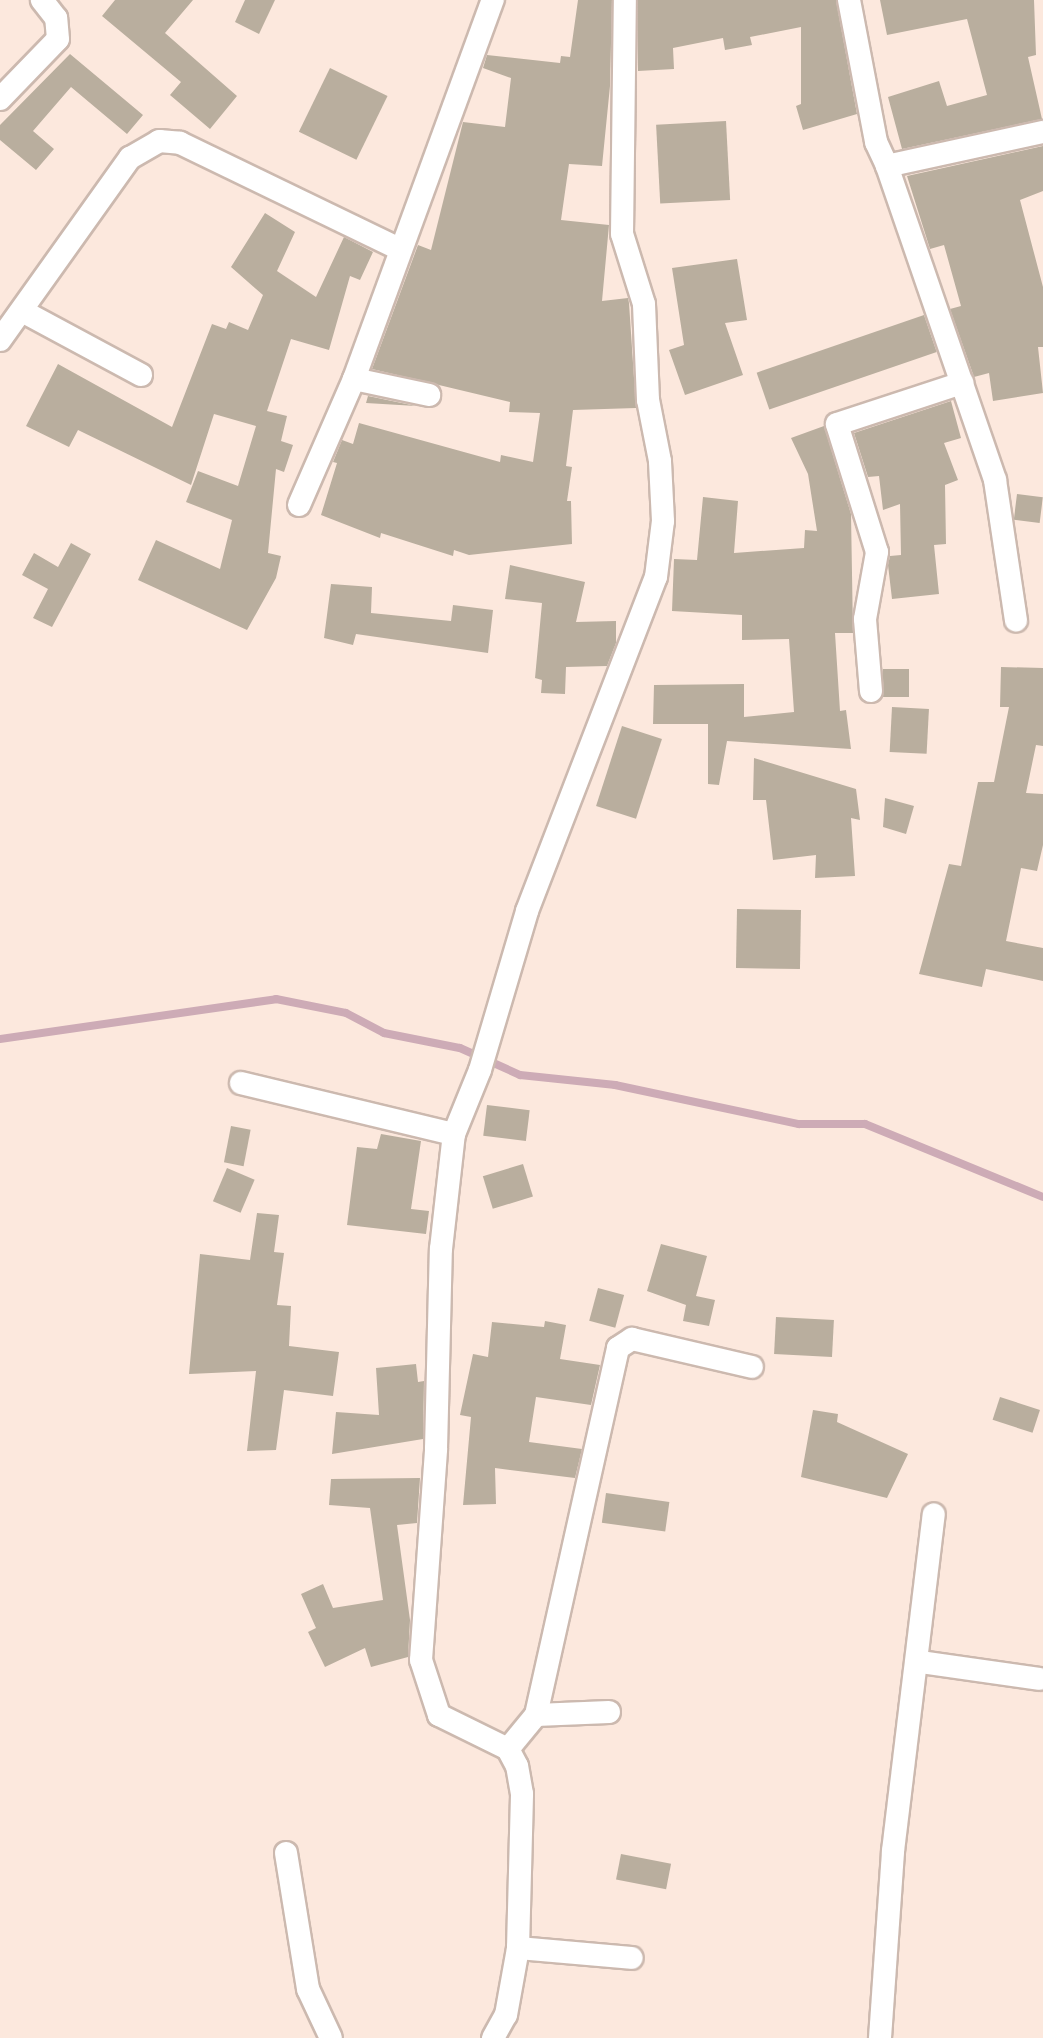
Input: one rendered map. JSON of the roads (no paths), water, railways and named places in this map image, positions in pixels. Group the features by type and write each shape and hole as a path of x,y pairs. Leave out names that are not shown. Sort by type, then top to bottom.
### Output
{"street":[{"path":"0,99 58,39 56,18 42,0"},
{"path":"299,505 354,379 398,248 493,0"},
{"path":"492,2038 506,2015 518,1948 522,1794 508,1749 439,1715 421,1660 436,1449 441,1249 454,1134 482,1062 527,911 656,577 663,521 660,461 648,400 644,303 622,234 625,0"},
{"path":"849,0 876,142 887,166 995,480 1016,620"},
{"path":"887,166 1043,132"},
{"path":"0,340 24,312 130,158 159,141 180,143 398,248"},
{"path":"24,312 141,375"},
{"path":"354,379 429,395"},
{"path":"870,691 865,619 877,552 837,424 962,383"},
{"path":"241,1083 454,1134"},
{"path":"508,1749 536,1715 618,1348 632,1339 752,1367"},
{"path":"880,2038 893,1851 920,1662 934,1514"},
{"path":"920,1662 1039,1679"},
{"path":"536,1715 609,1712"},
{"path":"286,1854 308,1989 331,2038"},
{"path":"518,1948 632,1958"}],"waterway":[{"path":"0,1039 276,999 346,1013 384,1033 460,1048 520,1075 615,1085 799,1124 865,1124 1043,1197"}]}
